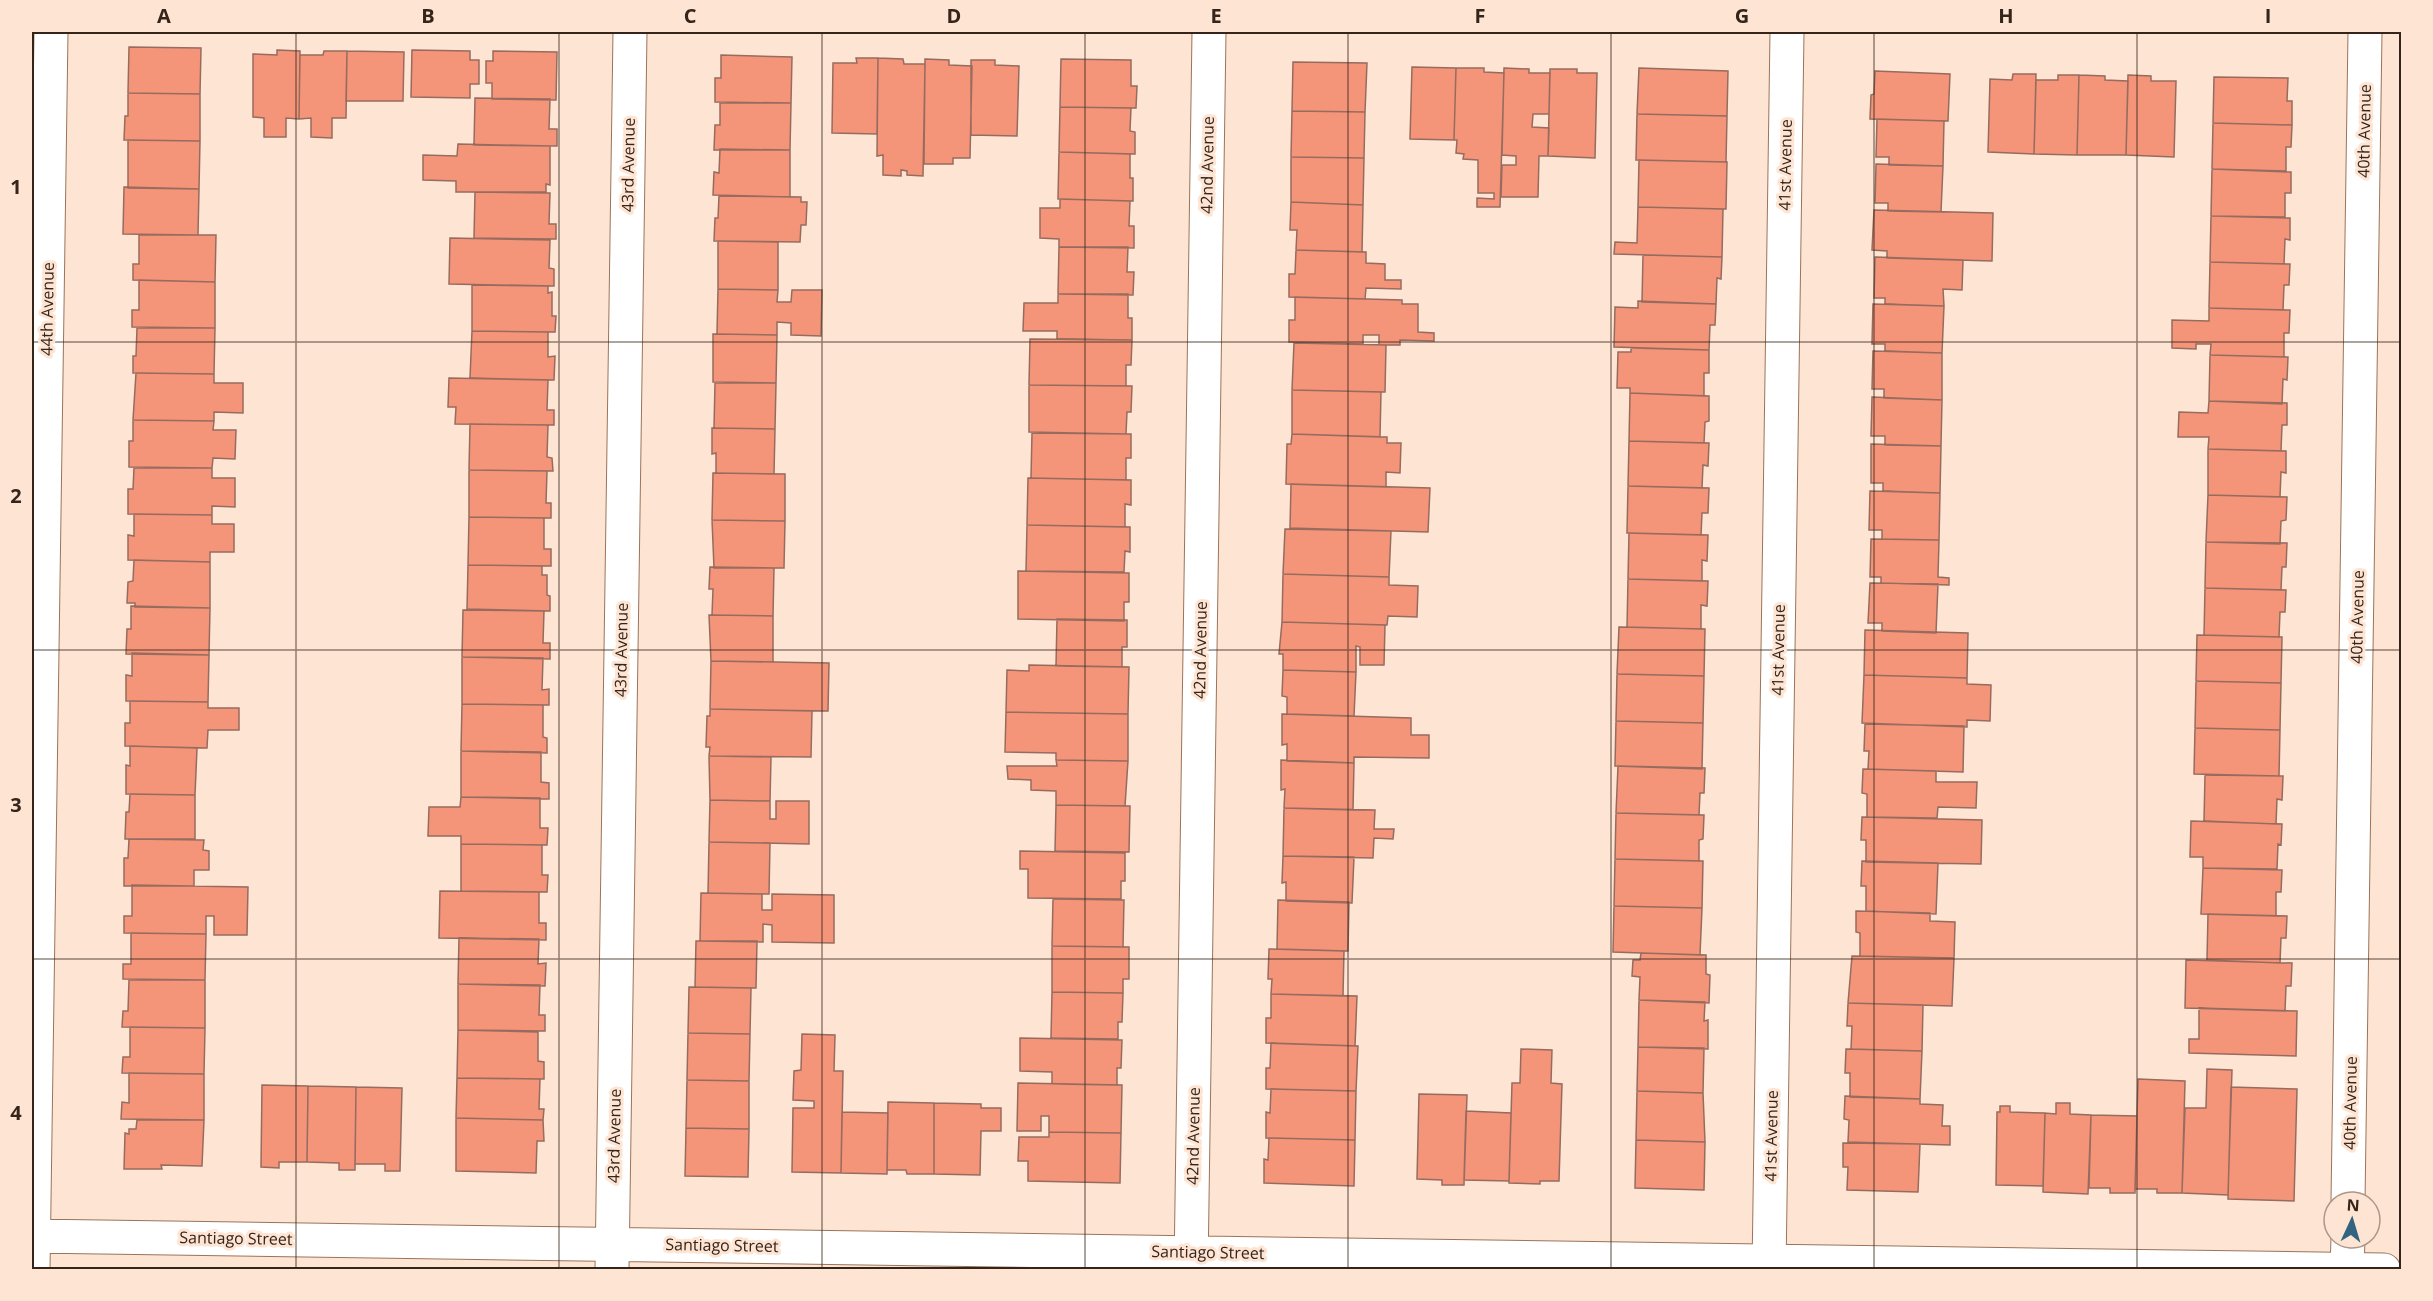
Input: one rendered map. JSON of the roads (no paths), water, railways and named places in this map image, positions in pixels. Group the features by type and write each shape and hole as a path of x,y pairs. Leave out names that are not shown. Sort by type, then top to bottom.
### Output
{"street":[{"name":"44th Avenue","path":"33,1269 51,32"},
{"name":"43rd Avenue","path":"612,1256 630,32"},
{"name":"42nd Avenue","path":"1191,1261 1209,32"},
{"name":"41st Avenue","path":"1769,1265 1787,32"},
{"name":"40th Avenue","path":"2348,1190 2365,32"},
{"name":"Santiago Street","path":"32,1236 612,1256 2384,1269"},
{"path":"2347,1269 2348,1250"}]}
